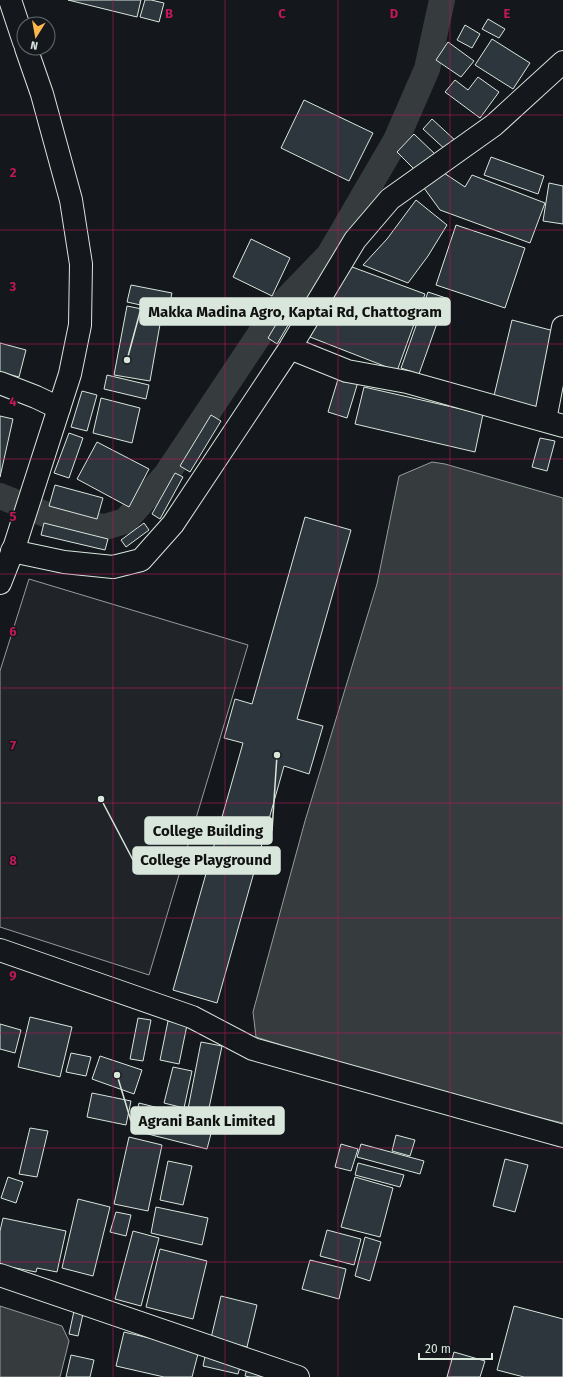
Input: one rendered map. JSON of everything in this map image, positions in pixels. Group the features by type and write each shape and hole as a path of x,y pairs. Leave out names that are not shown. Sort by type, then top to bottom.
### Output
{"street":[{"path":"10,0 16,18"},
{"path":"0,583 14,548 70,374 80,325 81,264 71,200 42,94 29,56"},
{"path":"14,548 64,562 114,567 141,560 173,524 290,348 355,240 390,199 494,126 563,62"},
{"path":"290,348 347,371 407,382 554,423 563,327"},
{"path":"0,383 36,396 59,408"},
{"path":"0,950 192,1017 253,1049 563,1136"},
{"path":"0,1275 298,1377"}],"shaded area":[{"path":"432,462 445,464 563,498 563,1123 436,1094 256,1037 253,1012 305,821 377,584 399,476"},
{"path":"29,579 248,645 149,975 0,927 0,671"},
{"path":"0,1306 62,1326 69,1341 60,1377 0,1377"}],"building":[{"path":"68,0 141,0 137,17"},
{"path":"145,0 164,3 159,22 140,17"},
{"path":"488,19 505,29 499,38 482,29"},
{"path":"465,25 480,34 472,48 457,40"},
{"path":"492,39 530,63 513,89 475,65"},
{"path":"448,42 474,61 461,77 436,60"},
{"path":"478,77 499,92 480,118 445,92 455,80 468,90"},
{"path":"304,100 373,133 349,181 281,148"},
{"path":"432,119 457,142 448,152 423,129"},
{"path":"414,134 436,155 418,173 397,152"},
{"path":"491,157 544,176 538,194 484,175"},
{"path":"444,173 465,187 472,175 545,203 530,243 440,210 424,188"},
{"path":"549,183 563,186 563,224 543,221"},
{"path":"416,200 447,225 428,256 408,283 363,265 387,239"},
{"path":"456,225 525,248 505,308 436,285"},
{"path":"251,239 290,258 272,296 233,277"},
{"path":"344,264 425,294 397,371 310,337"},
{"path":"131,285 172,293 168,311 127,302"},
{"path":"428,292 446,298 419,374 401,368"},
{"path":"291,299 300,305 277,344 268,338"},
{"path":"127,306 162,313 150,381 114,375"},
{"path":"512,320 558,332 538,412 493,400"},
{"path":"0,343 26,350 19,377 0,372"},
{"path":"107,375 149,385 146,399 104,389"},
{"path":"339,376 358,382 347,418 328,412"},
{"path":"364,387 483,414 475,452 355,424"},
{"path":"82,391 97,395 87,431 71,427"},
{"path":"101,398 140,408 132,443 93,433"},
{"path":"211,415 221,421 190,472 180,466"},
{"path":"0,416 13,419 0,477"},
{"path":"69,433 83,438 69,478 54,473"},
{"path":"540,438 555,441 547,471 532,467"},
{"path":"97,442 149,469 129,507 77,479"},
{"path":"175,473 183,477 160,519 152,514"},
{"path":"55,485 103,498 97,519 49,506"},
{"path":"305,517 351,530 297,719 323,726 309,774 284,766 217,1003 173,990 243,743 224,738 235,699 252,704"},
{"path":"44,523 108,539 105,550 41,535"},
{"path":"144,523 149,530 126,547 121,540"},
{"path":"30,1017 72,1027 60,1077 18,1067"},
{"path":"138,1018 151,1020 143,1061 130,1059"},
{"path":"168,1021 187,1025 179,1064 160,1060"},
{"path":"0,1024 21,1030 15,1053 0,1049"},
{"path":"201,1042 222,1046 208,1113 188,1109"},
{"path":"71,1053 91,1057 86,1076 66,1072"},
{"path":"100,1056 142,1070 134,1094 92,1079"},
{"path":"173,1067 192,1071 184,1108 164,1103"},
{"path":"92,1093 131,1101 126,1125 87,1117"},
{"path":"139,1103 214,1122 207,1149 132,1130"},
{"path":"30,1128 48,1131 37,1177 19,1174"},
{"path":"396,1135 415,1140 410,1156 392,1151"},
{"path":"129,1137 162,1145 148,1211 114,1204"},
{"path":"341,1144 358,1149 351,1171 335,1167"},
{"path":"361,1144 424,1161 420,1174 357,1157"},
{"path":"505,1159 528,1165 515,1212 493,1206"},
{"path":"168,1161 192,1166 183,1205 160,1200"},
{"path":"358,1163 404,1175 400,1187 355,1175"},
{"path":"8,1177 23,1182 16,1203 1,1198"},
{"path":"355,1177 393,1188 380,1237 341,1227"},
{"path":"78,1199 110,1207 93,1276 62,1268"},
{"path":"156,1207 208,1218 202,1245 151,1233"},
{"path":"116,1212 131,1215 126,1236 110,1232"},
{"path":"3,1218 66,1231 57,1272 37,1268 36,1272 0,1265 0,1231"},
{"path":"327,1230 361,1239 354,1265 320,1256"},
{"path":"133,1231 159,1238 141,1306 115,1299"},
{"path":"365,1237 381,1242 370,1281 355,1276"},
{"path":"160,1249 207,1261 193,1319 146,1307"},
{"path":"310,1260 346,1269 339,1299 302,1289"},
{"path":"221,1296 257,1305 247,1347 211,1338"},
{"path":"514,1306 563,1319 563,1377 524,1377 497,1370"},
{"path":"74,1311 83,1314 78,1336 69,1334"},
{"path":"124,1332 199,1350 192,1377 164,1377 116,1366"},
{"path":"206,1352 242,1360 238,1374 203,1366"},
{"path":"454,1352 485,1361 480,1377 447,1377"},
{"path":"71,1355 94,1360 90,1377 66,1377"},
{"path":"248,1365 272,1377 245,1376"}],"waterway":[{"path":"0,496 55,518 105,527 125,521 166,475 276,310 329,255 396,140 427,69 442,0"}],"place":[{"name":"Makka Madina Agro, Kaptai Rd, Chattogram","path":"127,360"},
{"name":"College Building","path":"277,755"},
{"name":"College Playground","path":"101,799"},
{"name":"Agrani Bank Limited","path":"117,1075"}]}
